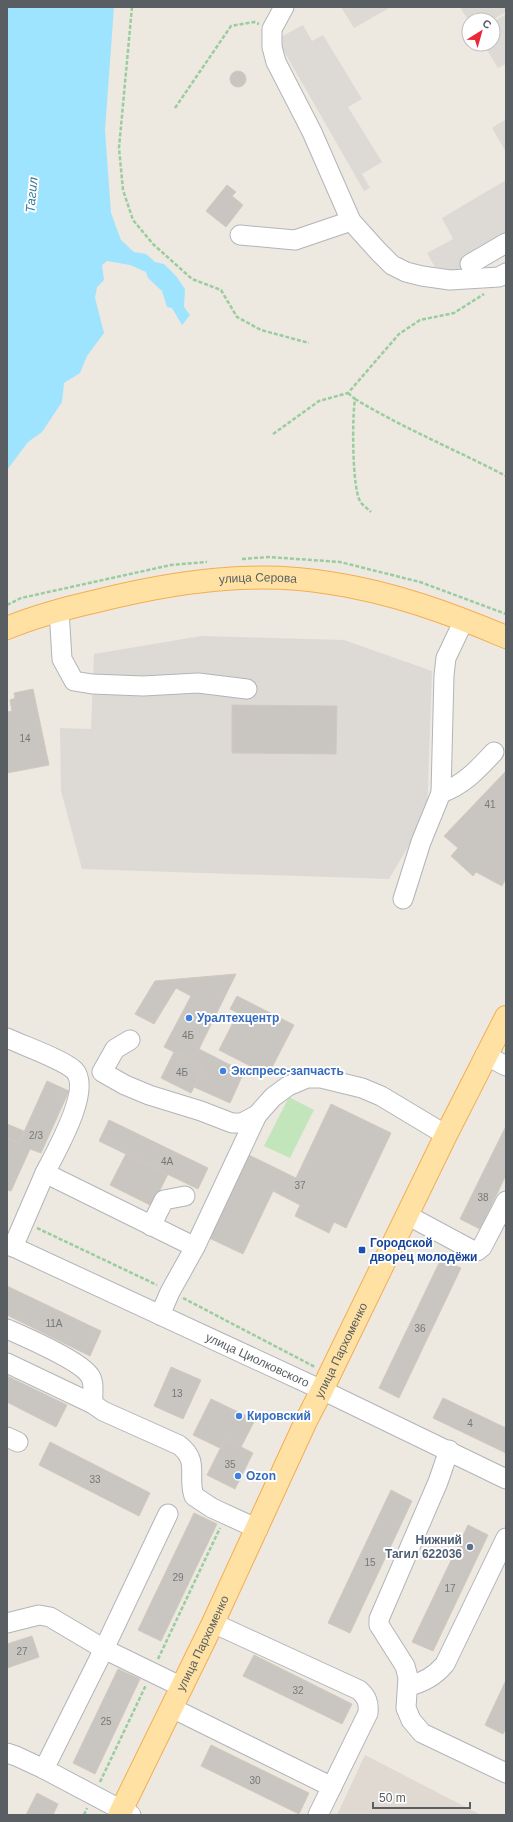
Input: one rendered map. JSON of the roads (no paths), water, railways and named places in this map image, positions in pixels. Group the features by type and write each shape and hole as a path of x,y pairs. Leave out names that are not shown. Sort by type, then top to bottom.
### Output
{"main road":[{"name":"улица Серова","path":"7,628 59,610 166,585 262,577 336,584 405,599 506,637"},
{"name":"улица Пархоменко","path":"124,1813 172,1708 258,1529 306,1421 485,1055 506,1017"}],"street":[{"path":"284,7 272,29 272,48 276,62 312,132 351,220 392,265 406,272 450,280 503,275"},
{"path":"240,235 295,240 351,220"},
{"path":"470,264 506,243"},
{"path":"59,610 62,659 74,681 92,684 143,686 198,683 247,689"},
{"path":"403,899 421,842 441,793 444,675 446,658 464,620"},
{"path":"441,793 469,778 494,752"},
{"path":"7,1038 54,1059 74,1071 80,1082 73,1115 10,1245"},
{"path":"80,1082 102,1072 115,1049 130,1040"},
{"path":"485,1055 506,1066"},
{"path":"102,1072 125,1085 149,1095 201,1110 232,1123 242,1123 258,1115"},
{"path":"160,1315 170,1292 195,1247 258,1115 273,1097 288,1086 307,1078 321,1078 362,1088 381,1096 446,1135"},
{"path":"45,1173 195,1247"},
{"path":"150,1226 164,1200 185,1196"},
{"path":"408,1215 472,1250 477,1250 482,1247 486,1241 506,1201"},
{"name":"улица Циолковского","path":"10,1245 322,1390 449,1450 506,1479"},
{"path":"7,1329 43,1345 74,1363 90,1376 93,1385 93,1404"},
{"path":"7,1363 93,1404 103,1411 182,1447 186,1450 192,1466 194,1496 212,1508 258,1529"},
{"path":"449,1450 438,1482 379,1619 379,1625 382,1632 405,1666 408,1677 406,1708 411,1720 422,1733 506,1773"},
{"path":"44,1769 104,1650 168,1514"},
{"path":"408,1686 428,1679 438,1672 445,1664 506,1538"},
{"path":"7,1623 39,1615 50,1618 104,1650 182,1687"},
{"path":"213,1623 360,1690 364,1694 369,1705 368,1713 318,1815"},
{"path":"172,1708 332,1787"},
{"path":"7,1753 44,1769 124,1813"}],"water":[{"name":"Тагил","path":"7,7 114,7 105,130 111,213 121,240 134,252 146,254 155,262 164,264 176,276 185,289 184,307 190,315 182,325 172,308 167,307 162,291 148,278 146,272 130,265 107,261 102,265 104,280 97,287 95,298 104,333 87,356 80,373 64,383 62,402 42,432 28,442 7,470"}],"place":[{"name":"Уралтехцентр","path":"189,1018"},
{"name":"Экспресс-запчасть","path":"223,1071"},
{"name":"Городской дворец молодёжи","path":"362,1250"},
{"name":"Кировский","path":"239,1416"},
{"name":"Ozon","path":"238,1476"},
{"name":"Нижний Тагил 622036","path":"470,1547"}]}
